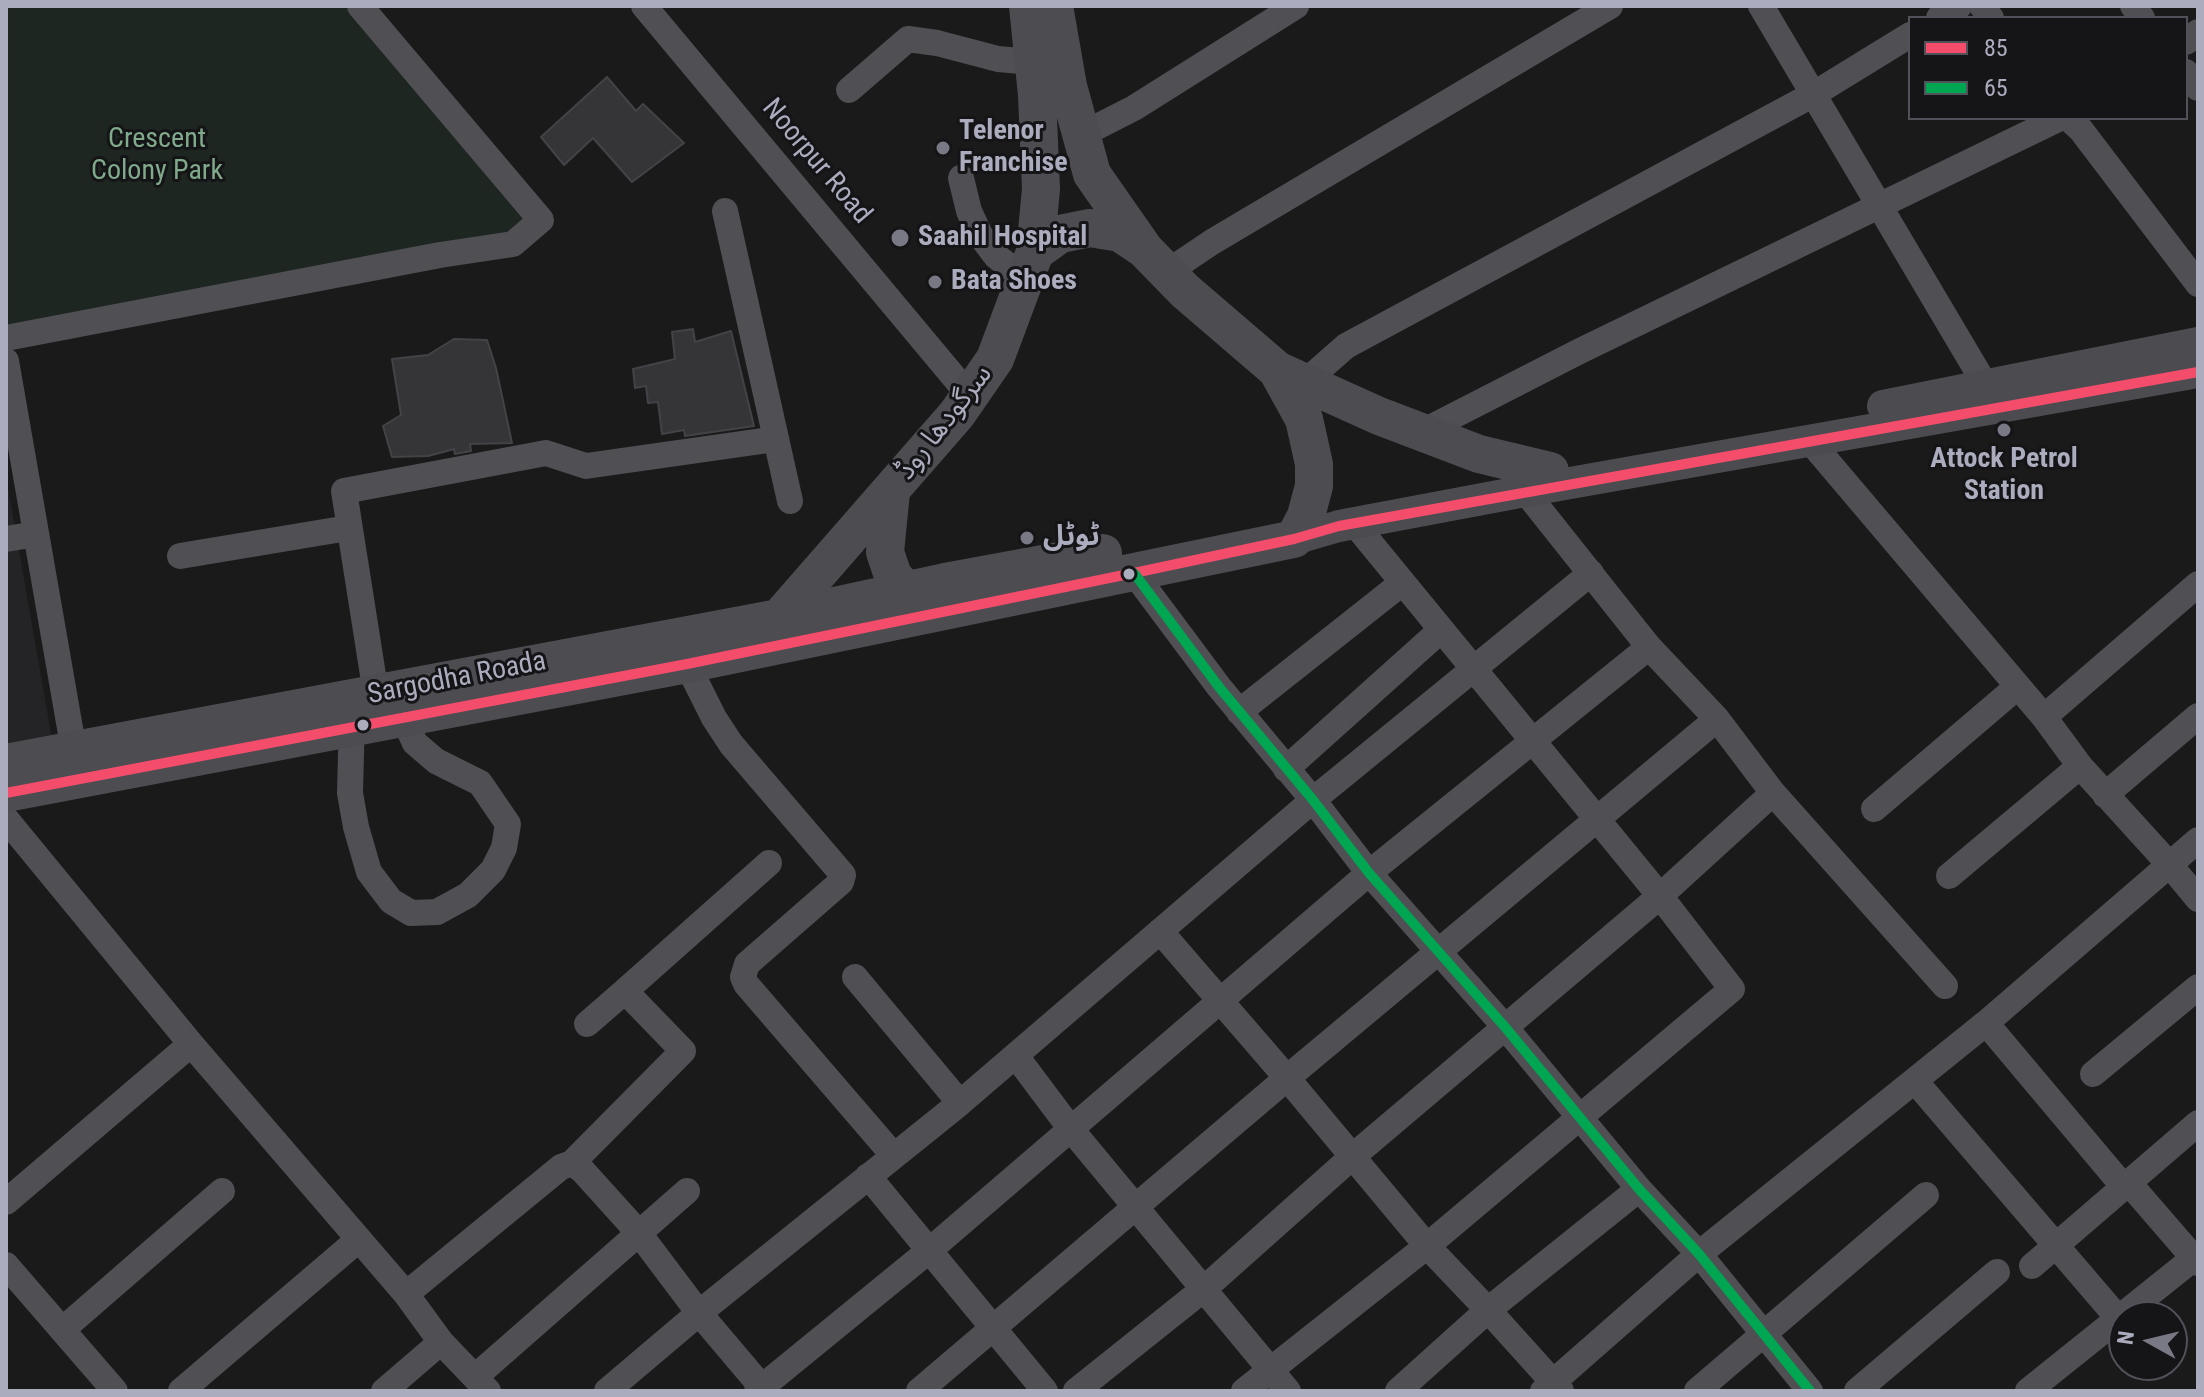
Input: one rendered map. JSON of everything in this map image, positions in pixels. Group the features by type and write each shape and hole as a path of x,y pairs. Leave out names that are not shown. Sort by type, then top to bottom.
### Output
{"highway":[{"path":"1028,6 1046,81 1081,135 1092,174 1156,262"},
{"path":"1046,81 1054,6"},
{"name":"سرگودھا روڈ","path":"779,618 957,414 995,359 1030,266 1041,189 1046,81"},
{"path":"1030,266 1060,234 1090,228 1120,233 1291,376 1538,481"},
{"path":"1291,376 1314,464 1314,486 1300,527"},
{"path":"891,492 885,552 893,576 906,590 940,612"},
{"name":"Sargodha Roada","path":"6,763 360,707 404,719 1134,573 1300,527"},
{"name":"Sargodha Roada","path":"6,793 360,707 906,590 1300,527"}],"main road":[{"path":"1300,527 1354,523 1538,481 2198,343"},
{"path":"1300,527 1538,481 1810,441 2198,372"}],"street":[{"path":"6,338 440,255 513,244 541,220 360,6"},
{"name":"Noorpur Road","path":"644,6 969,395"},
{"path":"1081,135 1134,108 1296,6"},
{"path":"1156,262 1226,234 1610,6"},
{"path":"1761,6 1986,386"},
{"path":"1291,376 1814,94 1908,36"},
{"path":"849,90 908,39 998,59 1046,81"},
{"path":"1422,432 1580,351 1881,207 2076,121 2198,284"},
{"path":"961,178 969,211 980,235 996,256 1030,266"},
{"path":"725,211 790,501"},
{"path":"6,361 74,751"},
{"path":"404,719 415,743 436,761 480,783 508,824 504,848 493,870 468,895 437,912 411,913 391,901 369,872 356,827 350,793 360,707 344,491 546,453 586,466 776,439"},
{"path":"1810,441 2044,717 2080,766 2198,899"},
{"path":"1538,481 1591,573 1649,647 1717,719 1773,793 1945,986"},
{"path":"1244,1391 1427,1246 1732,989 1660,896 1354,523"},
{"path":"180,556 348,528"},
{"path":"6,539 36,534"},
{"path":"1134,573 1239,712 1369,873 1505,1027 1639,1189 1699,1254 1810,1391"},
{"path":"607,1391 960,1103 1313,800 1591,573"},
{"path":"1239,712 1402,583"},
{"path":"2044,717 2198,584"},
{"path":"1286,769 1441,630"},
{"path":"572,1163 638,1232 761,1390 931,1249 1369,873 1649,647"},
{"path":"687,664 731,744 843,875 841,882 747,964 743,977 894,1156"},
{"path":"1874,809 2017,687"},
{"path":"2105,795 2198,716"},
{"path":"919,1391 1717,719"},
{"path":"1949,876 2080,766"},
{"path":"1076,1391 1205,1288 1352,1157 1660,896 1773,793"},
{"path":"6,819 191,1044 406,1294 441,1342 481,1384 638,1232 687,1191"},
{"path":"1160,931 1427,1246 1488,1310 1552,1388 1699,1254 1986,1023 2198,840"},
{"path":"587,1024 769,863"},
{"path":"855,977 960,1103"},
{"path":"2093,1074 2198,987"},
{"path":"406,1294 561,1167 572,1163 683,1051 625,991"},
{"path":"1986,1023 2196,1261 2141,1301"},
{"path":"6,1202 191,1044"},
{"path":"1016,1056 1070,1128 1288,1391"},
{"path":"1915,1081 2108,1306"},
{"path":"2032,1266 2198,1123"},
{"path":"868,1176 1045,1391"},
{"path":"1398,1391 1488,1310 1639,1189"},
{"path":"62,1330 222,1191"},
{"path":"1697,1391 1926,1195"},
{"path":"181,1391 358,1240"},
{"path":"6,1265 115,1391"},
{"path":"1857,1391 1997,1272"},
{"path":"2028,1391 2108,1326"},
{"path":"384,1391 441,1342"}],"shaded area":[{"path":"6,476 53,745 6,754"}],"green space":[{"name":"Crescent Colony Park","path":"6,6 360,6 541,220 527,231 6,338"}],"building":[{"path":"607,77 636,111 643,104 684,143 632,182 593,138 564,165 541,137"},
{"path":"693,329 695,342 731,331 754,426 685,436 684,430 662,434 658,402 648,403 646,386 635,388 633,369 675,359 672,332"},
{"path":"454,339 487,340 512,443 470,444 471,451 455,454 454,449 428,456 392,457 383,426 401,415 392,359 428,355"}],"transit line":[{"name":"85","path":"6,793 687,664 1134,573 1294,539 1339,526 2198,372"},
{"name":"65","path":"1134,573 1219,687 1369,873 1505,1027 1639,1189 1699,1254 1810,1391"}],"place":[{"name":"Telenor Franchise","path":"943,148"},
{"name":"Saahil Hospital","path":"900,238"},
{"name":"Bata Shoes","path":"935,282"},
{"name":"Attock Petrol Station","path":"2004,430"},
{"name":"ٹوٹل","path":"1027,538"}]}
